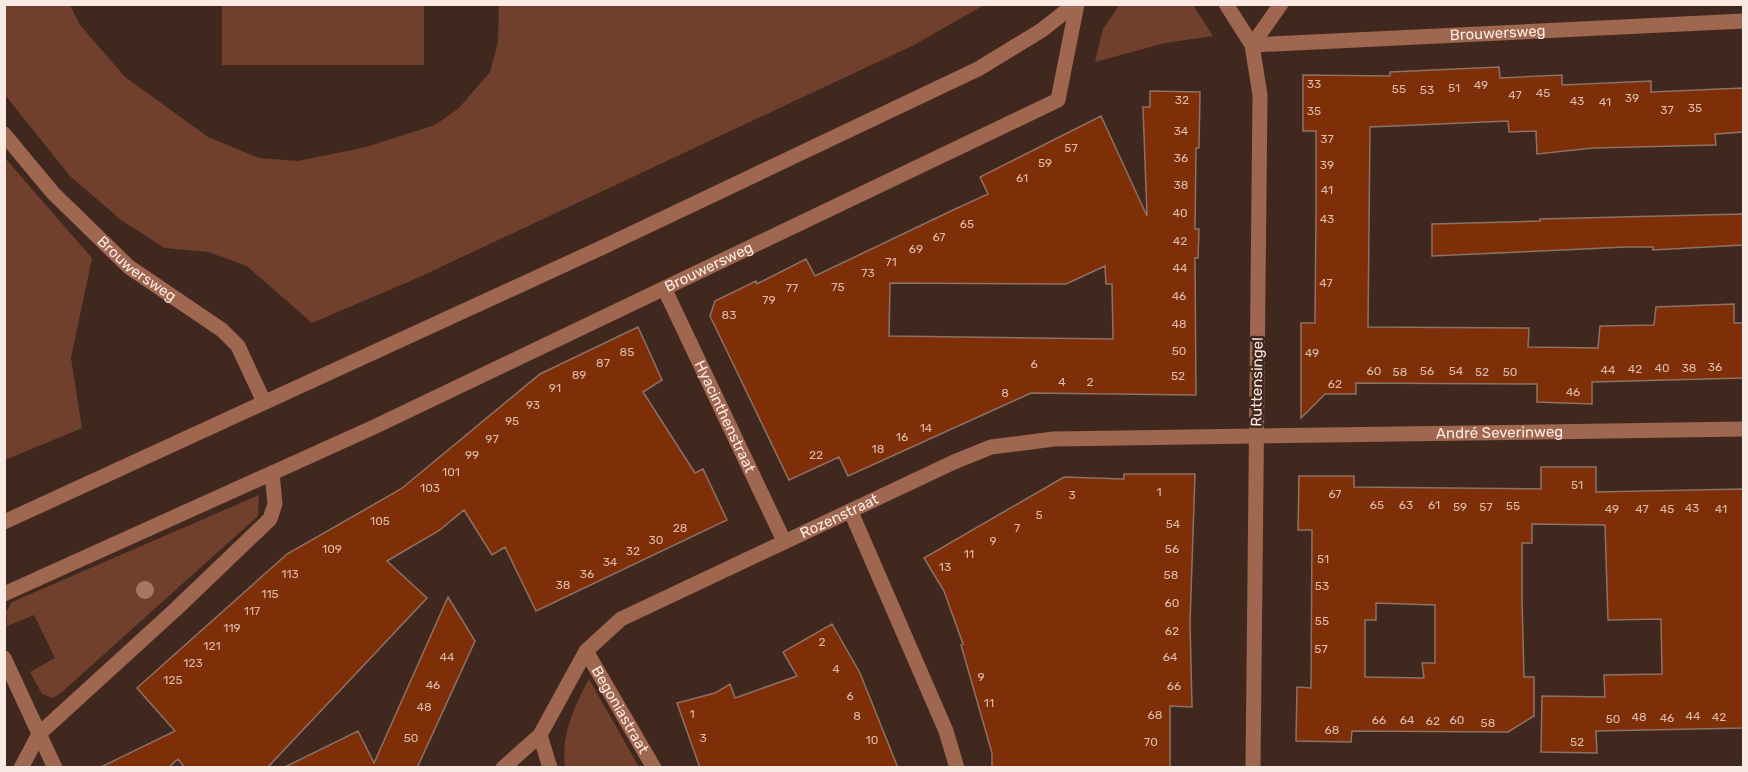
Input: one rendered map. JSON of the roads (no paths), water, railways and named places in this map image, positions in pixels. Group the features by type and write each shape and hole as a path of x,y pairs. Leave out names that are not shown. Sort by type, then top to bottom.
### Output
{"street":[{"name":"Brouwersweg","path":"4,594 272,473 665,290 1058,100 1076,4"},
{"name":"Brouwersweg","path":"4,522 601,248 978,69 1042,30 1076,4"},
{"name":"Ruttensingel","path":"1226,4 1243,27 1252,45 1260,95 1253,768"},
{"path":"1252,45 1281,4"},
{"name":"Brouwersweg","path":"1252,45 1743,21"},
{"name":"Brouwersweg","path":"4,134 53,193 129,267 230,338 237,346 264,402"},
{"name":"Hyacinthenstraat","path":"665,290 784,541"},
{"name":"André Severinweg","path":"1256,435 1743,429"},
{"name":"Rozenstraat","path":"503,768 540,735 586,651 606,631 635,611 954,462 1002,445 1054,439 1256,435"},
{"path":"21,768 39,734 176,609 270,519 275,504 272,473"},
{"path":"851,512 946,730 957,768"},
{"name":"Begoniastraat","path":"586,651 654,768"},
{"path":"4,658 55,768"},
{"path":"540,735 550,768"}]}
